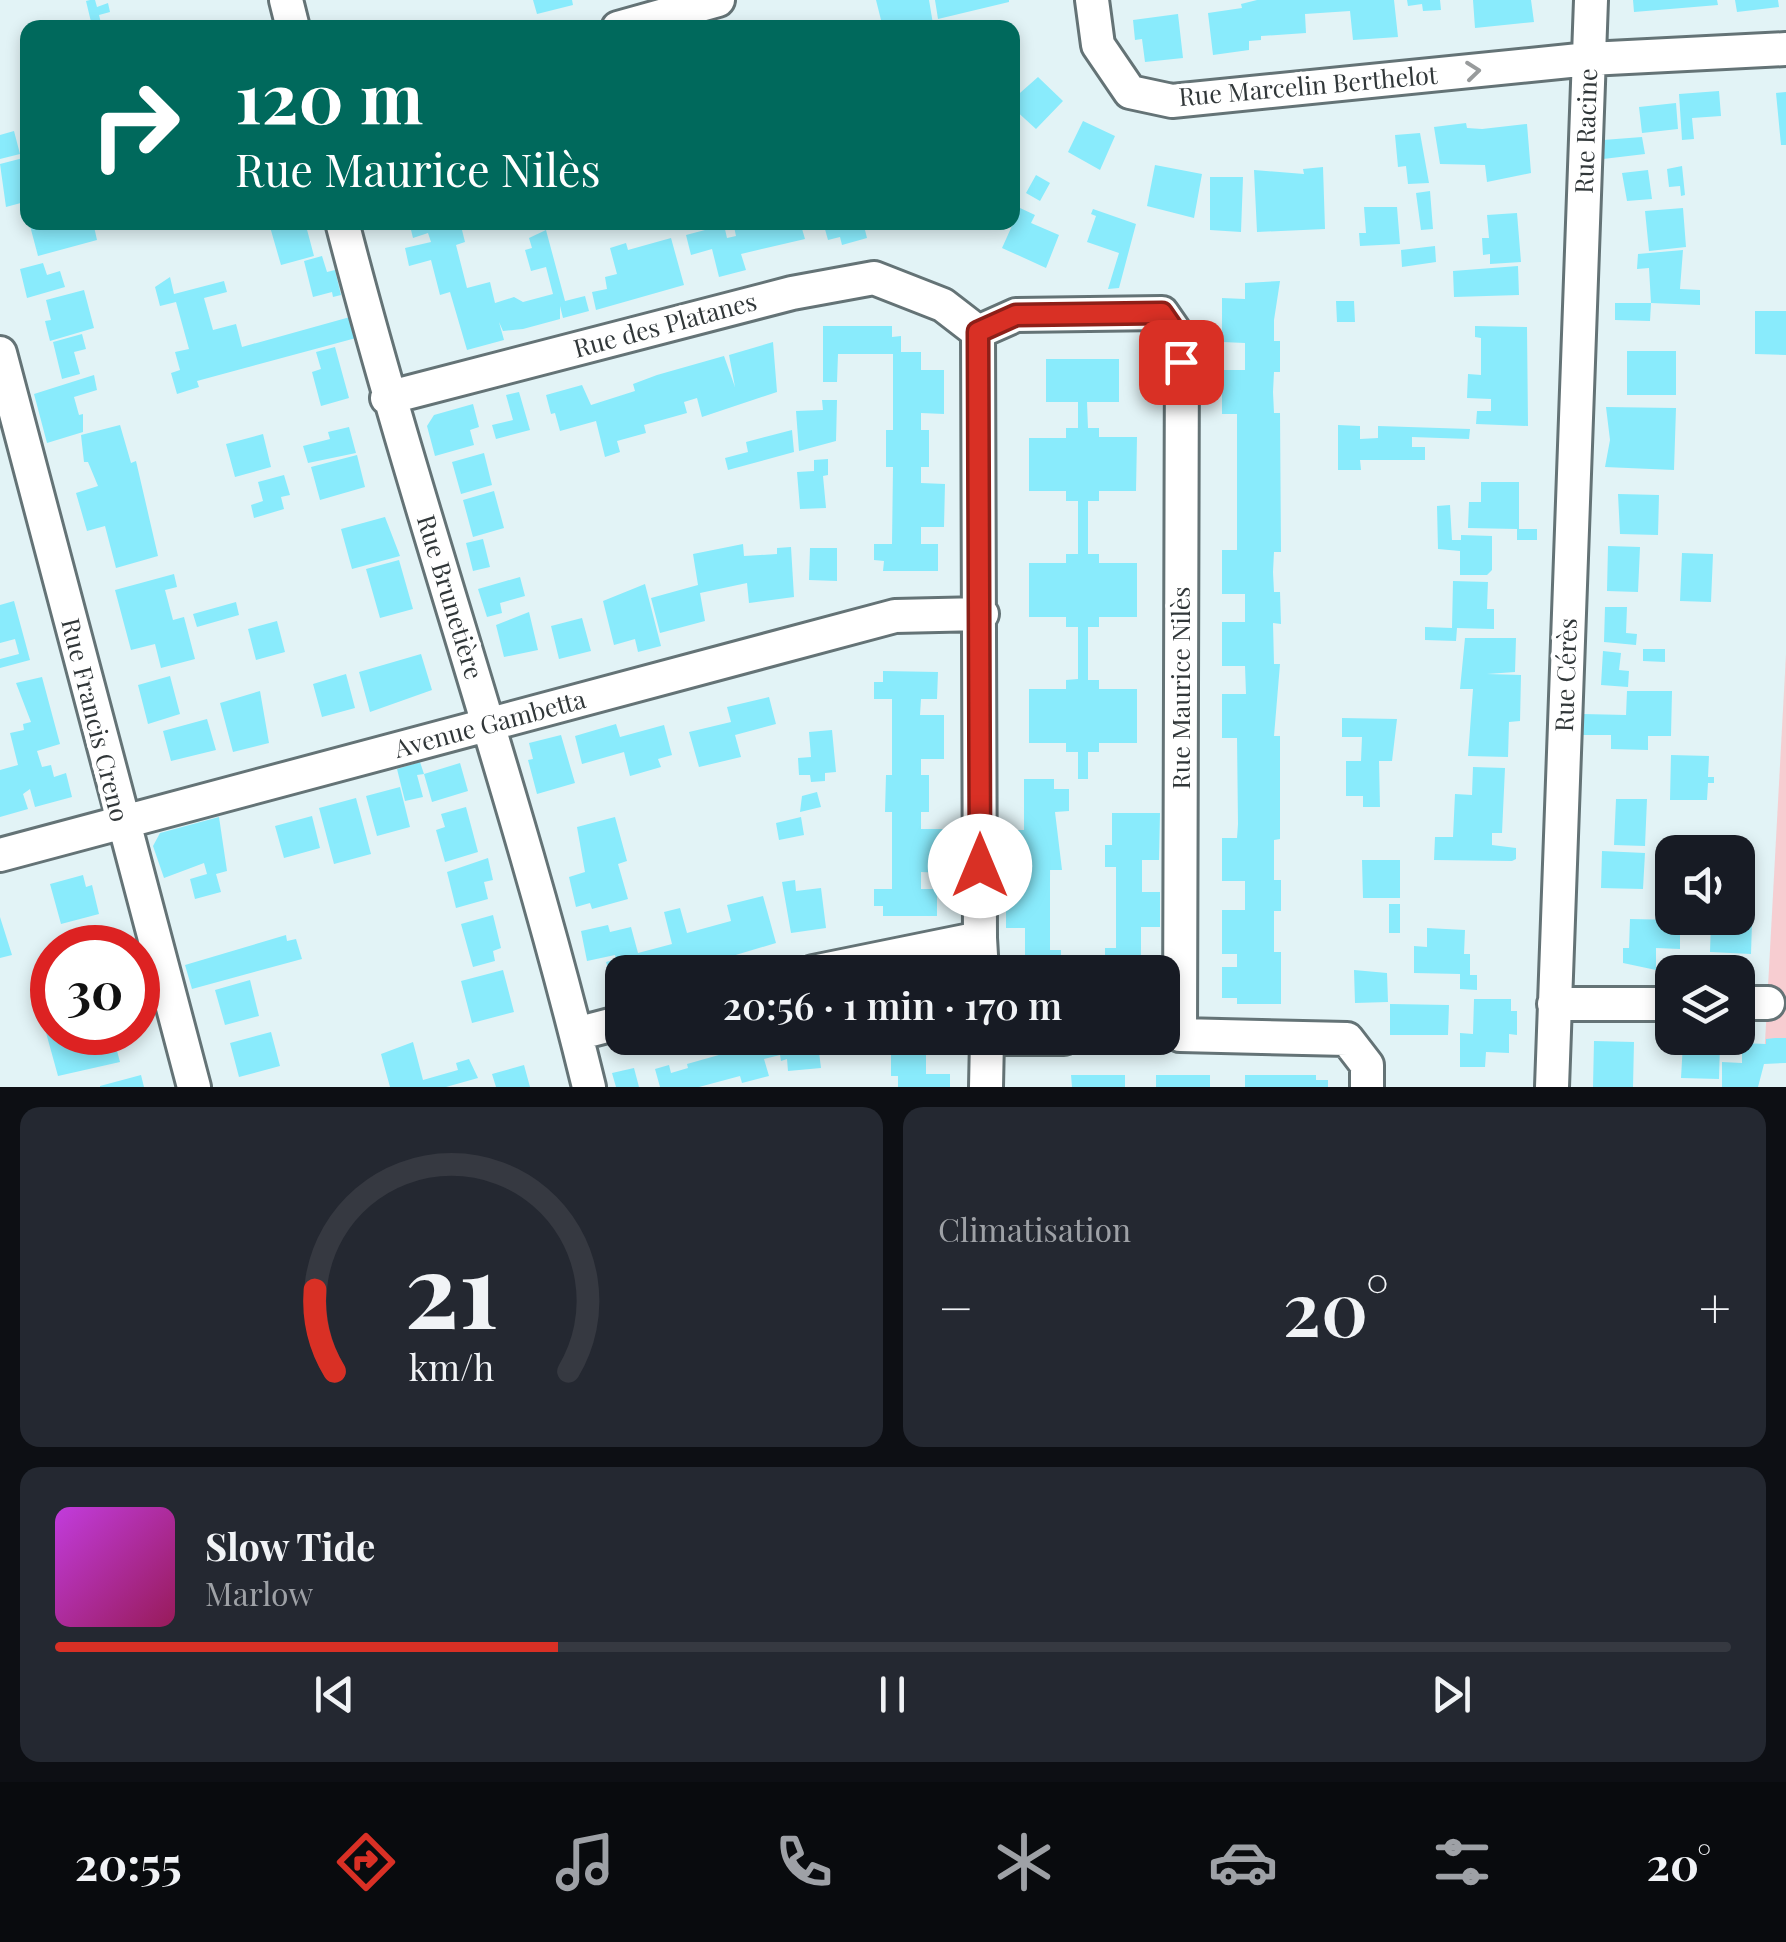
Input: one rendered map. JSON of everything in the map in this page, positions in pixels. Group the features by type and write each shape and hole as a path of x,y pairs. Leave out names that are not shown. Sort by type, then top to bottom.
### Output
{"street":[{"path":"647,20 718,0"},
{"name":"Rue Marcelin Berthelot","path":"1092,0 1098,45 1130,92 1172,101 1589,60 1786,49"},
{"name":"Rue Racine","path":"1581,262 1590,0"},
{"name":"Rue Brunetière","path":"344,230 387,398 490,724 589,1087"},
{"name":"Rue Cérès","path":"1552,1087 1581,262"},
{"name":"Rue des Platanes","path":"387,398 792,292 874,278 942,304 978,332"},
{"name":"Rue Maurice Nilès","path":"978,332 1016,315 1162,313 1182,342 1172,955"},
{"path":"978,332 981,955"},
{"name":"Rue Francis Creno","path":"0,352 194,1087"},
{"name":"Avenue Gambetta","path":"0,855 895,616 982,614"},
{"path":"896,955 980,938"},
{"path":"1554,1004 1655,1004"},
{"path":"576,1034 605,1026"},
{"name":"Rue Maurice Nilès","path":"1180,1036 1348,1039 1367,1065 1367,1087"},
{"path":"986,1087 987,1055"}],"shaded area":[{"path":"1786,654 1786,1060 1764,1061"}],"building":[{"path":"95,0 97,7 108,3 110,12 99,15 100,20 91,20 86,1"},
{"path":"533,0 572,0 573,5 537,14"},
{"path":"876,0 929,0 932,20 881,20"},
{"path":"935,0 1009,0 1009,2 938,19"},
{"path":"1257,0 1394,0 1398,37 1353,40 1350,11 1305,14 1306,33 1261,36 1261,40 1249,41 1249,50 1213,55 1208,13 1242,8 1241,4"},
{"path":"1407,0 1440,0 1441,10 1423,11 1422,4 1408,6"},
{"path":"1473,0 1531,0 1534,22 1475,28"},
{"path":"1633,0 1717,0 1718,5 1634,12"},
{"path":"1735,0 1778,0 1779,7 1737,12"},
{"path":"1178,14 1183,58 1145,62 1142,39 1135,40 1133,20"},
{"path":"1038,77 1063,101 1036,129 1020,114 1020,93"},
{"path":"1719,91 1721,116 1692,118 1694,139 1682,140 1679,94"},
{"path":"1786,92 1786,145 1781,145 1776,93"},
{"path":"1676,103 1678,129 1642,133 1639,107"},
{"path":"1083,121 1115,136 1100,170 1068,152"},
{"path":"1466,123 1467,128 1482,129 1527,124 1531,173 1487,182 1485,165 1440,164 1434,127"},
{"path":"14,131 20,154 0,159 0,135"},
{"path":"1420,133 1429,183 1408,184 1406,166 1398,167 1395,135"},
{"path":"1642,137 1645,154 1603,159 1603,140"},
{"path":"20,159 20,203 6,207 0,164"},
{"path":"1155,165 1202,174 1194,218 1147,206"},
{"path":"1682,166 1685,195 1681,196 1680,186 1669,187 1667,169"},
{"path":"1323,167 1325,229 1257,232 1254,170 1304,174 1303,169"},
{"path":"1648,170 1652,199 1627,201 1622,173"},
{"path":"1036,175 1050,183 1040,201 1026,193"},
{"path":"1210,177 1243,177 1241,232 1210,230"},
{"path":"1430,191 1433,229 1421,230 1416,193"},
{"path":"1364,207 1397,207 1400,244 1360,246 1359,233 1366,233"},
{"path":"1020,208 1035,215 1031,223 1059,235 1046,268 1002,248 1010,230 1020,230"},
{"path":"1683,208 1686,247 1649,251 1645,211"},
{"path":"1093,209 1136,224 1119,288 1108,289 1119,253 1087,242 1096,216 1091,214"},
{"path":"1517,213 1521,262 1490,264 1490,254 1483,255 1482,238 1489,238 1487,215"},
{"path":"31,230 95,230 97,240 38,256"},
{"path":"271,230 307,230 314,256 281,265"},
{"path":"411,230 462,230 465,242 456,245 467,288 490,282 495,303 514,297 523,302 553,294 546,267 531,271 525,250 532,248 529,238 546,230 565,301 585,296 589,311 563,318 560,306 560,319 523,329 503,331 499,322 504,340 467,350 450,292 440,295 431,260 409,266 405,248 431,242 428,233 413,238"},
{"path":"725,230 727,238 736,236 735,230 802,230 805,239 741,254 746,270 719,277 712,249 691,255 686,235"},
{"path":"825,230 865,230 867,238 842,245 840,237 828,240"},
{"path":"671,238 684,285 596,310 592,292 607,289 605,277 617,274 610,248 626,243 628,250"},
{"path":"1435,246 1436,262 1402,267 1401,250"},
{"path":"1683,250 1680,289 1700,290 1700,305 1651,303 1649,268 1637,269 1638,254"},
{"path":"322,256 327,272 335,270 341,295 333,297 332,292 313,297 304,261"},
{"path":"43,263 47,275 60,271 65,287 27,298 20,269"},
{"path":"1518,266 1519,295 1454,297 1453,271"},
{"path":"170,277 174,294 224,281 227,292 204,298 213,330 236,324 242,347 350,317 356,338 197,381 199,387 177,394 171,373 180,370 175,352 189,349 176,302 160,306 155,287"},
{"path":"1280,281 1274,341 1280,341 1280,372 1274,372 1273,392 1274,413 1280,413 1281,552 1274,552 1273,572 1274,592 1280,592 1281,624 1273,623 1274,664 1280,664 1274,736 1280,736 1280,839 1274,840 1274,880 1281,880 1281,911 1274,911 1274,952 1281,952 1281,1004 1237,1004 1237,998 1222,998 1222,967 1237,967 1237,954 1222,954 1222,910 1245,910 1245,881 1222,881 1222,838 1237,838 1238,824 1237,738 1222,738 1222,694 1246,694 1245,666 1222,666 1222,622 1245,622 1245,594 1222,594 1222,550 1237,550 1237,414 1222,414 1222,370 1245,370 1245,343 1222,342 1222,298 1245,299 1245,283"},
{"path":"84,290 94,328 50,341 45,321 51,320 46,300"},
{"path":"1336,301 1354,301 1355,322 1337,322"},
{"path":"1615,303 1651,303 1650,321 1615,320"},
{"path":"1755,311 1786,311 1786,355 1755,354"},
{"path":"823,326 892,326 892,337 901,336 901,352 921,352 921,370 944,370 944,414 921,413 921,430 929,430 929,467 921,467 921,483 945,484 944,527 921,527 921,544 938,544 938,571 883,571 884,561 874,560 874,544 892,544 893,467 886,467 886,430 893,430 893,354 838,354 837,382 823,382"},
{"path":"1475,326 1527,327 1528,426 1476,424 1477,411 1491,411 1491,399 1467,398 1468,374 1481,375 1481,338 1475,337"},
{"path":"82,334 86,349 74,352 80,374 62,379 53,342"},
{"path":"773,342 777,392 702,417 697,398 684,402 687,413 644,425 646,433 617,441 620,452 605,457 596,421 560,431 555,413 551,414 546,395 582,385 591,405 635,391 633,384 657,375 724,356 735,387 729,355"},
{"path":"335,347 349,398 321,406 312,372 321,369 316,352"},
{"path":"1627,351 1676,351 1676,395 1627,395"},
{"path":"1046,359 1119,359 1119,402 1087,402 1088,428 1099,428 1099,437 1137,437 1136,491 1099,491 1099,501 1088,501 1088,554 1099,554 1099,563 1137,563 1137,617 1099,617 1099,627 1088,627 1088,680 1099,680 1099,689 1137,689 1137,743 1099,743 1099,752 1088,752 1088,779 1078,779 1078,752 1066,752 1066,743 1029,743 1029,689 1066,689 1066,680 1078,679 1078,627 1066,627 1066,617 1029,617 1029,563 1066,563 1066,554 1078,554 1078,501 1066,501 1066,491 1029,491 1029,438 1066,438 1066,428 1078,428 1078,402 1046,402"},
{"path":"94,375 97,390 74,397 79,415 83,414 83,432 47,443 34,394"},
{"path":"519,392 530,430 496,439 492,425 513,420 506,395"},
{"path":"822,400 837,400 836,441 799,451 796,411 823,410"},
{"path":"473,404 479,427 470,430 474,445 435,456 427,426 434,415"},
{"path":"1606,407 1676,408 1674,470 1605,467 1610,440"},
{"path":"120,425 131,463 136,461 158,556 116,568 105,526 87,531 76,493 98,486 88,462 84,462 81,435"},
{"path":"1338,425 1360,426 1360,439 1378,438 1378,426 1470,429 1469,439 1412,437 1412,447 1425,447 1425,460 1360,460 1361,470 1338,470"},
{"path":"349,427 356,453 308,463 303,446 330,439 328,432"},
{"path":"792,430 794,452 728,470 725,458 748,452 746,442"},
{"path":"263,434 271,467 235,477 226,444"},
{"path":"484,453 492,485 461,494 452,462"},
{"path":"357,455 365,487 320,500 311,467"},
{"path":"828,459 828,475 823,476 826,508 800,509 797,472 814,471 814,460"},
{"path":"284,475 290,495 281,497 284,509 254,518 251,505 263,501 258,482"},
{"path":"1481,482 1519,482 1519,529 1537,529 1537,540 1517,540 1517,529 1468,528 1469,502 1481,502"},
{"path":"494,491 504,528 473,537 463,500"},
{"path":"1618,494 1659,495 1658,535 1620,534"},
{"path":"1450,505 1452,540 1461,540 1461,535 1492,536 1492,570 1487,575 1460,575 1460,551 1438,549 1437,506"},
{"path":"385,517 400,556 352,569 341,529"},
{"path":"483,539 490,567 473,571 466,543"},
{"path":"743,544 744,556 777,554 777,548 791,547 794,597 749,603 747,583 700,593 705,621 660,633 651,598 698,585 693,554"},
{"path":"1608,546 1640,547 1638,592 1607,591"},
{"path":"810,548 837,548 837,581 809,580"},
{"path":"1682,553 1713,554 1711,602 1680,601"},
{"path":"399,560 413,609 380,618 366,569"},
{"path":"174,574 177,587 165,590 173,620 184,617 195,659 161,668 155,644 131,650 115,590"},
{"path":"520,577 525,596 500,603 502,613 487,617 478,589"},
{"path":"1453,581 1488,582 1487,609 1494,609 1494,629 1457,628 1456,641 1425,640 1425,627 1452,628"},
{"path":"645,584 661,646 638,652 635,639 614,645 603,601"},
{"path":"14,601 30,660 0,668 0,659 19,654 15,639 0,643 0,605"},
{"path":"236,602 239,615 197,627 193,614"},
{"path":"1605,607 1627,607 1626,633 1637,634 1636,645 1604,642"},
{"path":"529,612 538,650 504,657 496,625"},
{"path":"582,618 591,651 559,659 551,626"},
{"path":"277,621 285,652 256,660 248,629"},
{"path":"1465,638 1516,638 1515,672 1487,674 1521,675 1520,721 1509,722 1508,757 1468,756 1473,689 1460,689"},
{"path":"1643,649 1665,649 1665,662 1643,661"},
{"path":"1603,651 1621,653 1619,670 1629,671 1628,687 1601,685"},
{"path":"421,654 432,690 370,712 359,672"},
{"path":"883,671 938,672 937,699 921,699 920,715 944,715 944,759 921,759 921,775 929,775 929,812 921,812 921,829 944,829 944,873 921,872 921,889 937,889 937,916 883,916 883,906 874,906 874,889 892,889 892,812 885,812 886,775 892,775 892,699 874,699 874,682 883,682"},
{"path":"346,674 355,708 322,717 313,684"},
{"path":"170,676 180,714 148,724 138,685"},
{"path":"42,677 60,744 37,751 42,767 51,765 54,777 66,773 72,797 35,807 30,789 23,794 28,809 0,817 0,770 18,765 10,733 24,730 23,724 31,722 16,683"},
{"path":"260,691 269,743 233,752 220,703"},
{"path":"1627,691 1672,691 1671,736 1648,736 1648,750 1611,749 1611,735 1583,735 1583,714 1626,715"},
{"path":"769,697 776,724 735,735 741,757 699,767 689,732 731,722 727,707"},
{"path":"1342,718 1397,719 1392,761 1379,761 1380,807 1363,807 1363,796 1346,796 1346,761 1361,761 1362,737 1342,737"},
{"path":"207,719 216,750 171,761 163,731"},
{"path":"616,724 620,737 664,725 672,755 658,759 661,767 630,776 624,752 582,764 575,736"},
{"path":"832,730 836,772 825,773 825,781 811,782 810,775 799,775 798,758 811,757 809,732"},
{"path":"561,735 575,783 537,794 528,760 533,759 529,743"},
{"path":"1671,755 1709,756 1708,777 1714,777 1714,783 1708,783 1707,800 1670,800"},
{"path":"420,762 424,774 417,775 423,797 405,801 397,769"},
{"path":"460,763 468,791 432,802 424,774"},
{"path":"1473,767 1505,768 1502,833 1492,833 1492,845 1516,848 1516,859 1512,861 1434,860 1435,837 1453,837 1455,794 1472,795"},
{"path":"1024,779 1054,779 1054,789 1069,789 1069,811 1055,812 1062,870 1050,870 1050,950 1061,950 1061,955 1025,955 1025,928 1006,928 1006,889 1024,890 1024,859 1007,859 1007,830 1024,830"},
{"path":"400,787 410,827 377,836 366,796"},
{"path":"817,792 821,807 800,812 802,796"},
{"path":"356,798 371,854 334,864 319,808"},
{"path":"1616,799 1647,799 1645,846 1614,845"},
{"path":"466,807 478,852 445,862 436,830 445,827 441,814"},
{"path":"1112,813 1160,813 1159,860 1142,860 1142,892 1160,892 1160,927 1141,927 1141,955 1105,955 1105,948 1116,948 1116,867 1105,867 1105,845 1112,845"},
{"path":"312,816 320,848 284,858 275,826"},
{"path":"219,817 227,871 216,874 221,892 195,899 190,879 207,874 204,863 164,878 153,846 160,833"},
{"path":"615,817 627,861 618,864 628,899 592,909 590,903 576,907 569,877 585,872 577,827"},
{"path":"801,817 804,835 779,840 776,823"},
{"path":"1602,851 1645,853 1643,889 1601,888"},
{"path":"488,858 493,880 484,882 488,899 456,908 447,872"},
{"path":"1362,860 1400,860 1400,898 1363,898"},
{"path":"83,875 86,887 92,885 99,914 61,924 50,884"},
{"path":"795,880 796,891 821,888 826,928 791,933 782,882"},
{"path":"763,896 776,943 736,955 605,955 587,961 581,931 608,925 610,932 631,927 638,953 672,944 664,912 680,908 687,933 731,921 727,905"},
{"path":"1389,904 1400,904 1400,933 1389,933"},
{"path":"493,915 501,948 493,951 495,961 473,967 461,924"},
{"path":"0,917 12,955 0,958"},
{"path":"1630,919 1655,920 1655,935 1680,935 1680,949 1656,948 1655,970 1623,963 1623,948 1629,948"},
{"path":"1427,928 1465,930 1464,954 1470,954 1470,975 1477,975 1477,990 1460,989 1460,974 1414,973 1414,946 1427,947"},
{"path":"286,935 287,941 296,939 302,959 192,989 185,965"},
{"path":"1711,935 1752,935 1751,954 1710,952"},
{"path":"503,970 514,1012 472,1023 461,981"},
{"path":"1354,970 1387,973 1388,1002 1355,1003"},
{"path":"250,980 259,1016 225,1025 215,990"},
{"path":"1474,999 1511,999 1511,1011 1517,1011 1517,1035 1509,1034 1509,1053 1486,1052 1485,1067 1460,1067 1460,1033 1473,1034"},
{"path":"1390,1004 1449,1005 1448,1035 1390,1035"},
{"path":"271,1032 280,1066 239,1077 230,1043"},
{"path":"1786,1038 1786,1063 1764,1064 1758,1087 1722,1087 1722,1062 1742,1063 1742,1055 1755,1055 1755,1044 1766,1044 1766,1039"},
{"path":"1594,1041 1634,1042 1633,1087 1593,1087"},
{"path":"413,1042 423,1080 458,1070 456,1063 469,1059 478,1078 446,1087 390,1087 381,1054"},
{"path":"52,1055 118,1055 120,1062 58,1076"},
{"path":"719,1055 780,1055 764,1059 769,1076 742,1083 740,1076 699,1087 660,1087 655,1069 669,1065 671,1073 688,1068 687,1064"},
{"path":"780,1055 819,1055 821,1068 788,1071 787,1059 781,1061"},
{"path":"891,1055 926,1055 926,1074 950,1074 950,1087 898,1087 898,1076 891,1076"},
{"path":"1682,1055 1720,1055 1719,1079 1681,1078"},
{"path":"524,1065 530,1087 496,1087 492,1074"},
{"path":"634,1068 639,1087 616,1087 612,1073"},
{"path":"141,1075 144,1087 100,1087 100,1086"},
{"path":"1071,1075 1125,1075 1125,1087 1072,1087"},
{"path":"1156,1075 1210,1075 1210,1087 1156,1087"},
{"path":"1245,1075 1316,1075 1316,1080 1328,1080 1328,1087 1245,1087"}],"route":[{"path":"980,866 978,332 1016,315 1162,313 1182,342 1181,362"}]}
